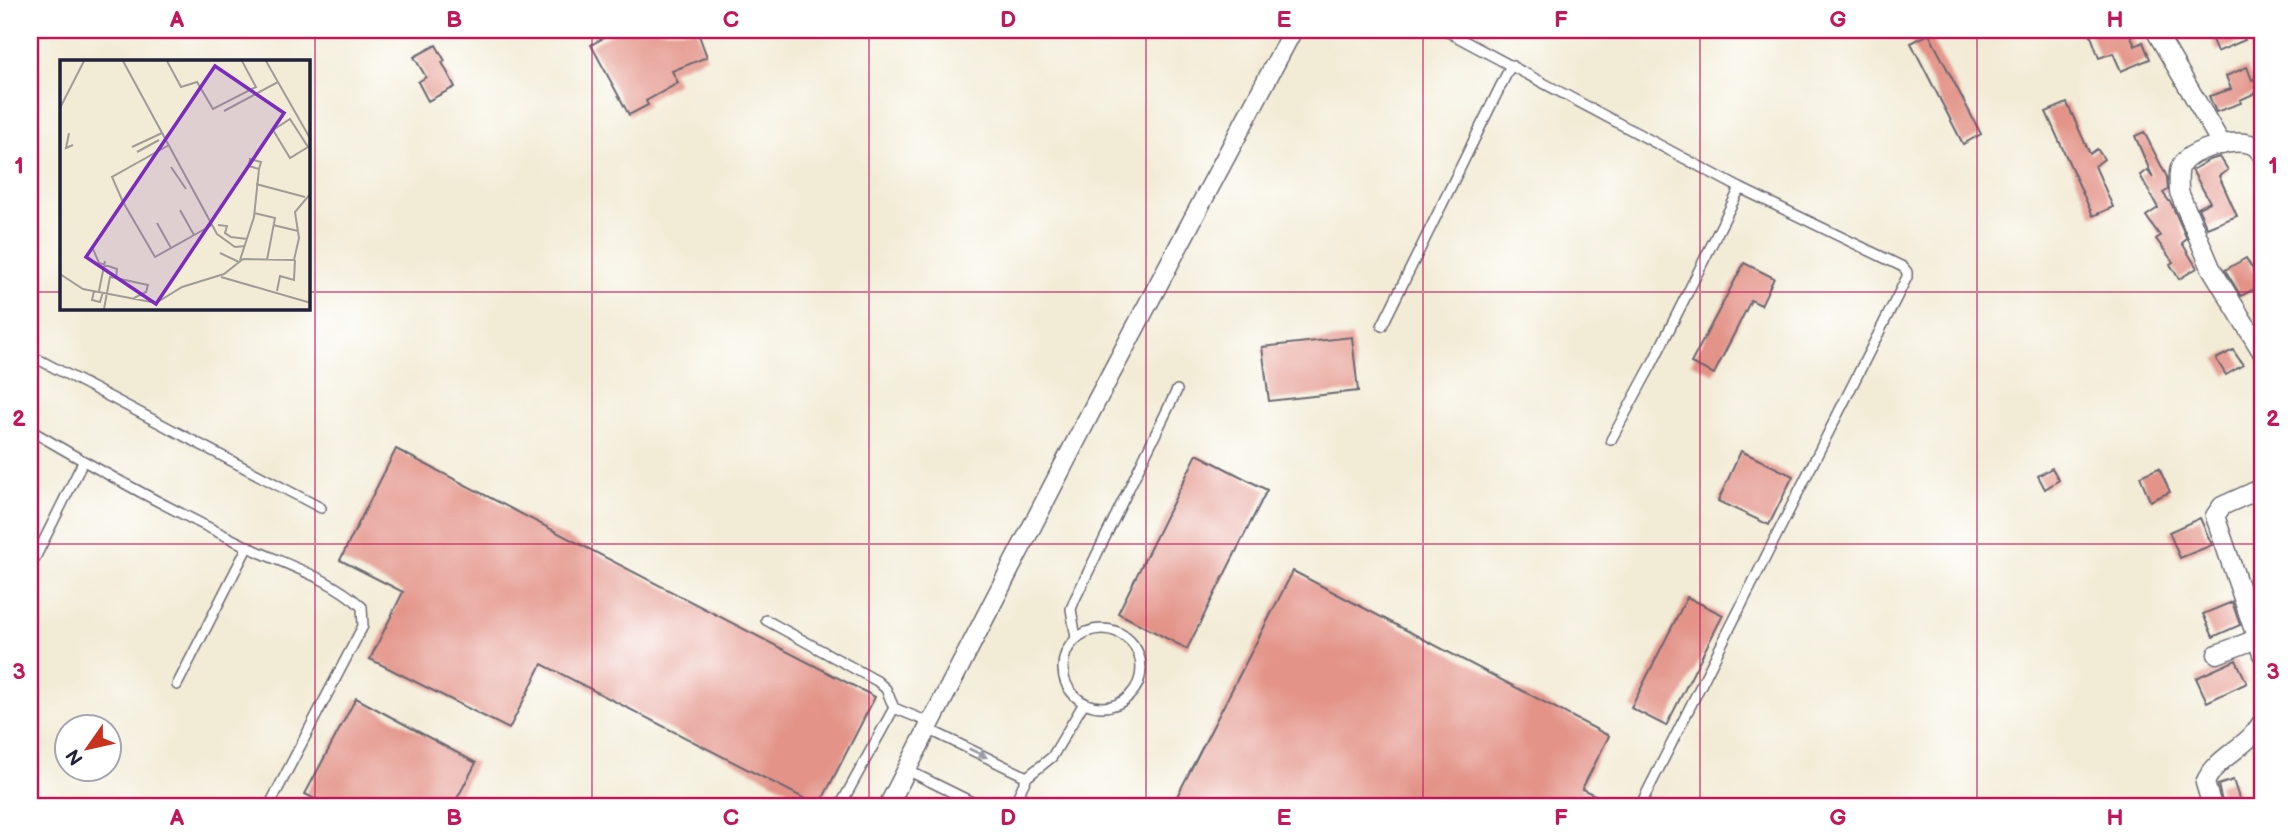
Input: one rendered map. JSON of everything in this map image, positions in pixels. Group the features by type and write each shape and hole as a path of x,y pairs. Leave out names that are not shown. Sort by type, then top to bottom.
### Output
{"street":[{"path":"2155,30 2222,145"},
{"path":"888,806 1290,32"},
{"path":"2262,155 2256,147 2249,144 2213,146 2184,161 2179,170 2179,192 2211,268 2262,352"},
{"path":"2217,654 2261,643 2215,516 2222,506 2262,488"},
{"path":"2212,806 2205,783 2209,772 2221,760 2245,744 2262,722"}],"lane":[{"path":"1444,30 1740,188 1903,267 1907,272 1907,277 1640,806"},
{"path":"1381,326 1511,65"},
{"path":"1611,440 1740,188"},
{"path":"30,355 321,508"},
{"path":"1076,638 1071,609 1075,599 1178,390"},
{"path":"30,430 83,462 248,547 347,593 362,607 363,626 269,806"},
{"path":"30,568 83,462"},
{"path":"177,685 248,547"},
{"path":"766,620 877,681 886,689 894,708 1027,777"},
{"path":"1112,629 1129,638 1139,654 1142,673 1135,691 1121,703 1102,708 1084,703 1070,690 1063,673 1065,654 1076,638 1093,630 1112,629"},
{"path":"1013,806 1027,777 1052,757 1084,703"},
{"path":"840,806 894,708"},
{"path":"907,770 980,806"}],"building":[{"path":"618,30 697,30 707,57 672,71 678,83 646,101 648,105 629,115 591,45"},
{"path":"2099,30 2128,30 2135,46 2143,42 2150,59 2121,71 2113,53 2099,58 2090,33"},
{"path":"2208,30 2240,30 2245,40 2217,52"},
{"path":"1929,34 1981,134 1963,144 1911,43"},
{"path":"436,45 455,87 428,101 418,82 426,77 414,57"},
{"path":"2247,67 2252,80 2262,75 2262,90 2240,100 2241,103 2216,112 2209,96 2231,89 2226,76"},
{"path":"2067,103 2090,154 2097,149 2104,159 2095,166 2113,207 2093,216 2046,112"},
{"path":"2144,132 2167,177 2168,190 2163,193 2172,205 2187,239 2182,243 2197,268 2179,279 2170,264 2173,262 2156,239 2160,236 2146,216 2158,208 2140,175 2147,170 2153,178 2135,136"},
{"path":"2220,157 2228,170 2219,176 2237,216 2207,228 2198,208 2210,202 2192,170"},
{"path":"2246,258 2262,285 2241,296 2225,270"},
{"path":"1744,263 1774,278 1761,305 1751,300 1714,374 1691,363"},
{"path":"1352,337 1358,391 1269,401 1262,347"},
{"path":"2233,350 2243,365 2226,375 2216,359"},
{"path":"396,449 875,697 819,806 542,664 509,729 370,659 403,592 340,560"},
{"path":"1741,451 1793,476 1769,525 1718,501"},
{"path":"1197,454 1267,490 1187,649 1118,613"},
{"path":"2052,468 2059,480 2045,489 2038,476"},
{"path":"2159,468 2170,492 2150,501 2140,476"},
{"path":"2200,518 2212,545 2180,558 2169,532"},
{"path":"1293,571 1609,736 1582,789 1618,806 1172,806"},
{"path":"1687,597 1723,615 1666,726 1631,708"},
{"path":"2232,602 2240,625 2213,637 2203,614"},
{"path":"2236,660 2247,683 2207,702 2196,678"},
{"path":"356,698 476,763 453,806 328,806 305,794"},
{"path":"2233,780 2240,801 2223,806 2218,785"}]}
